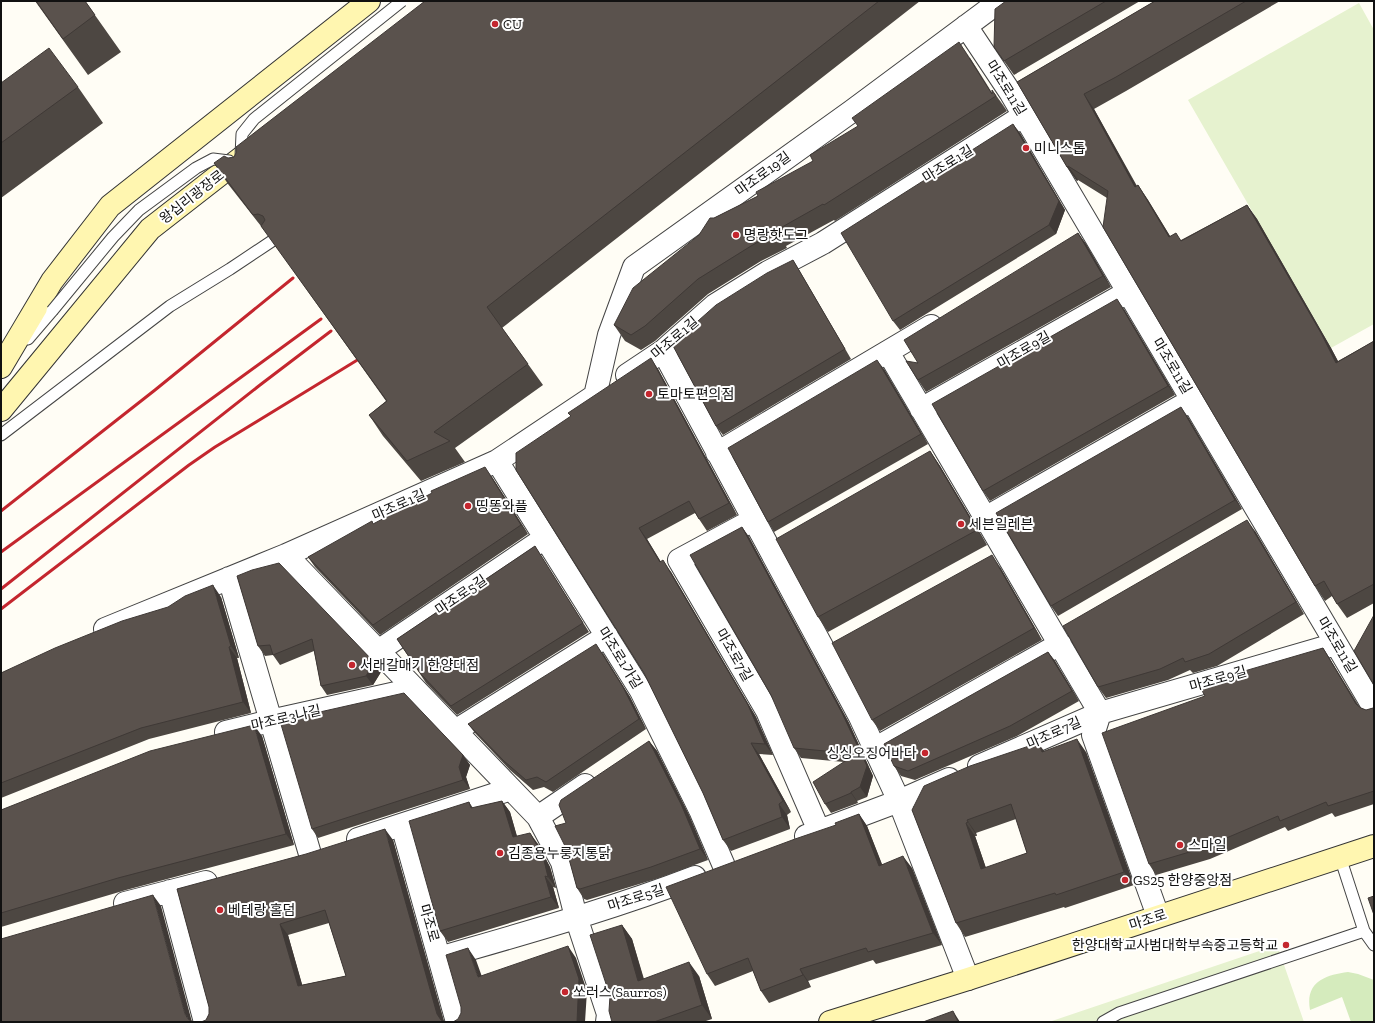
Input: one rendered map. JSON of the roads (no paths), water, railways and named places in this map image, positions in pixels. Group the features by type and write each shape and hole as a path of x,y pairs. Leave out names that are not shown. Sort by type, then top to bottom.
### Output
{"street":[{"path":"1,368 52,281 110,206 369,1"},
{"name":"마조로19길","path":"596,396 610,335 634,267 845,116 1000,1"},
{"name":"마조로11길","path":"966,26 1010,92 1083,231 1128,292 1192,400 1252,518 1336,644 1374,708"},
{"path":"1010,92 1030,80"},
{"name":"마조로1길","path":"86,636 286,555 496,461 663,351 715,304 768,272 823,243 1023,116"},
{"name":"왕십리광장로","path":"1,410 150,229 262,142"},
{"name":"마조로9길","path":"921,409 1128,292"},
{"path":"717,453 948,315"},
{"path":"663,351 860,717 899,801 968,979"},
{"path":"888,352 921,409 938,453 985,518 1004,550 1060,634 1100,713 1093,734 1158,916"},
{"path":"985,518 1192,400"},
{"name":"마조로1가길","path":"496,461 641,691 700,810 724,866"},
{"name":"마조로7길","path":"754,520 679,560 767,711 818,831"},
{"name":"마조로5길","path":"378,651 545,538"},
{"path":"770,549 790,538"},
{"path":"984,561 1004,550"},
{"path":"286,555 538,817 562,862 576,917 608,1014 607,1022"},
{"path":"229,578 310,854"},
{"path":"874,749 1060,634"},
{"path":"455,731 607,636"},
{"path":"823,649 843,638"},
{"name":"마조로9길","path":"1100,713 1336,644"},
{"name":"마조로3나길","path":"208,737 270,721 414,689"},
{"name":"마조로7길","path":"899,801 1100,713"},
{"path":"642,746 662,732"},
{"path":"538,817 603,772"},
{"path":"288,860 402,825 511,789"},
{"path":"785,844 899,801"},
{"name":"마조로","path":"402,825 457,1022"},
{"name":"마조로","path":"830,1022 968,979 1374,846"},
{"name":"마조로5길","path":"439,958 663,890 745,859"},
{"path":"106,909 221,878"},
{"path":"170,892 205,1022"}],"lane":[{"path":"1,368 52,311 113,237 140,210 196,168 213,159 229,161 244,172 241,154 242,134 254,119 403,1"},
{"path":"1,435 170,306 272,241"},
{"path":"1340,857 1364,931 1374,945"},
{"path":"1103,1022 1119,1013 1364,931"}],"railway":[{"path":"1,511 155,390 293,278"},
{"path":"1,552 321,319"},
{"path":"1,589 331,331"},
{"path":"1,609 189,465 215,447 359,359"}],"place":[{"name":"CU","path":"495,24"},
{"name":"미니스톱","path":"1026,148"},
{"name":"명랑핫도그","path":"736,235"},
{"name":"토마토편의점","path":"649,394"},
{"name":"띵똥와플","path":"468,506"},
{"name":"세븐일레븐","path":"961,524"},
{"name":"서래갈매기 한양대점","path":"352,665"},
{"name":"싱싱오징어바다","path":"925,753"},
{"name":"스마일","path":"1180,845"},
{"name":"김종용누룽지통닭","path":"500,853"},
{"name":"GS25 한양중앙점","path":"1125,880"},
{"name":"베테랑 홀덤","path":"220,910"},
{"name":"한양대학교사범대학부속중고등학교","path":"1286,945"},
{"name":"쏘러스(Saurros)","path":"565,992"}]}
